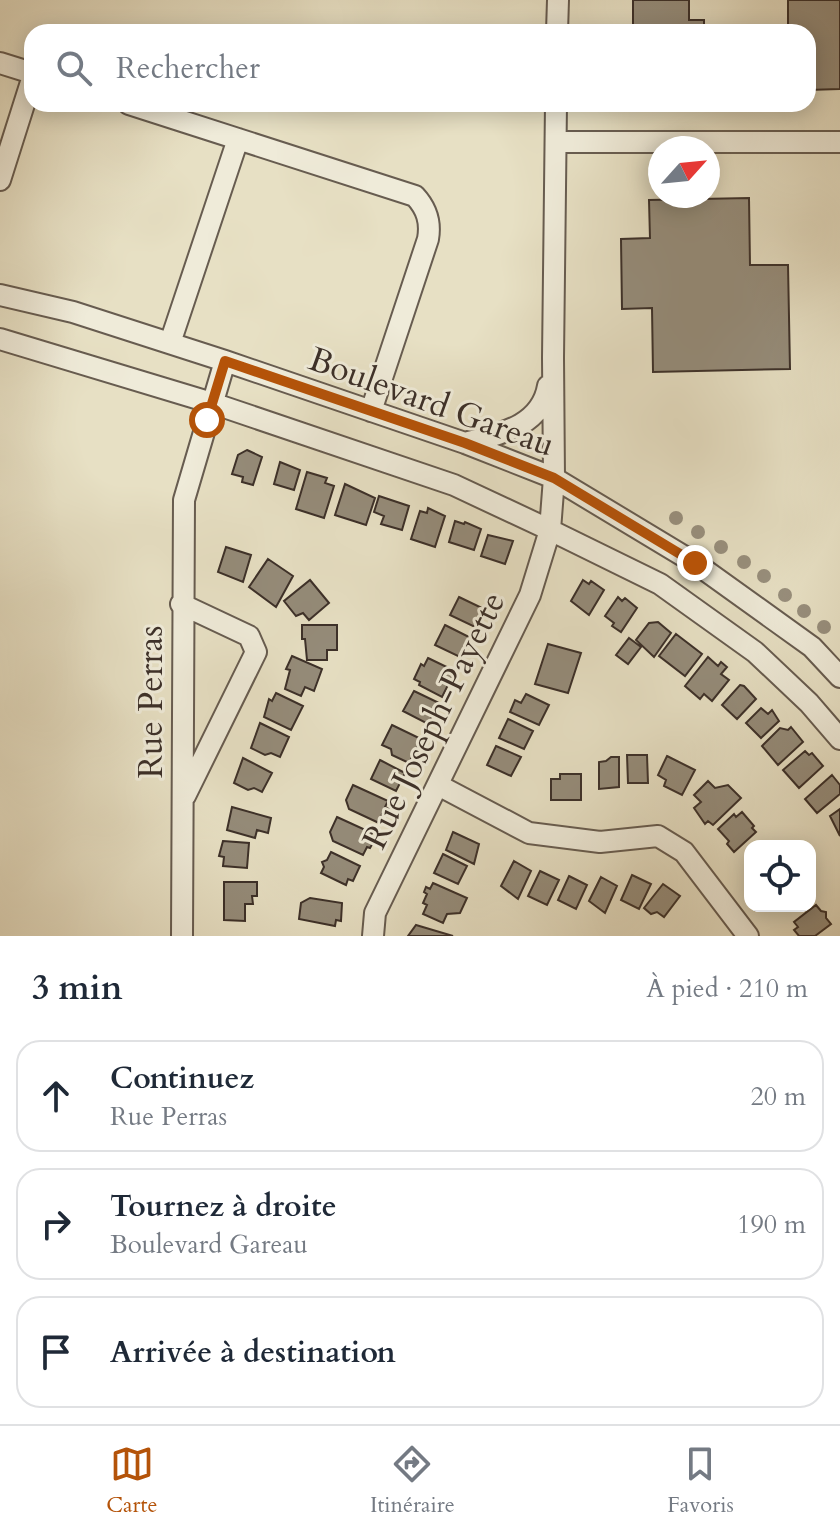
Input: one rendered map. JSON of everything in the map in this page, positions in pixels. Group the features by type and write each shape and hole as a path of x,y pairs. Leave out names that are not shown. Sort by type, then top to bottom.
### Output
{"street":[{"path":"557,24 558,0"},
{"path":"0,63 24,70"},
{"path":"0,180 24,104"},
{"path":"154,112 415,196 431,226 371,411"},
{"path":"465,443 522,425 546,399 553,358 556,112"},
{"path":"170,343 238,139"},
{"path":"556,142 840,142"},
{"name":"Boulevard Gareau","path":"0,295 73,312 225,361 465,443 554,478 695,563 812,647 840,677"},
{"path":"0,339 212,403 454,485 550,530 660,584 755,652 809,703 840,739"},
{"name":"Rue Joseph-Payette","path":"373,936 375,913 530,595 550,530 554,478 553,358"},
{"name":"Rue Perras","path":"182,936 181,604 184,500 225,361"},
{"name":"Rue Perras","path":"181,604 249,636 256,652 183,800"},
{"path":"438,785 529,833 600,842 658,836 684,852 748,936"}],"building":[{"path":"633,0 689,0 689,20 704,20 704,24 633,24"},
{"path":"788,0 840,0 840,89 816,90 816,24 788,24"},
{"path":"749,198 750,265 788,265 790,369 653,372 652,308 622,309 621,239 650,238 649,208 720,208 720,199"},
{"path":"247,450 262,457 253,485 242,482 243,477 232,474 238,455"},
{"path":"280,462 300,470 294,490 274,484"},
{"path":"307,472 327,478 325,483 334,486 324,518 296,509"},
{"path":"345,484 375,498 366,525 335,515"},
{"path":"379,496 409,506 402,530 381,524 384,516 374,512"},
{"path":"428,508 445,516 435,547 411,539 420,511 427,513"},
{"path":"455,521 481,529 474,550 449,542"},
{"path":"488,535 513,541 505,564 481,556"},
{"path":"226,547 251,555 243,582 218,572"},
{"path":"268,559 293,576 276,607 249,587"},
{"path":"310,580 329,603 309,620 303,613 296,616 284,601"},
{"path":"583,580 589,584 591,581 604,590 589,615 571,601"},
{"path":"459,597 484,609 475,627 450,615"},
{"path":"618,597 622,601 625,598 637,608 621,632 605,616"},
{"path":"658,622 671,633 654,657 636,640 649,623"},
{"path":"302,625 337,625 337,650 327,650 327,660 307,660"},
{"path":"445,625 469,637 460,657 435,645"},
{"path":"676,634 702,654 685,676 659,656"},
{"path":"629,638 641,647 628,664 616,655"},
{"path":"548,644 581,653 568,693 535,684"},
{"path":"292,656 322,669 314,691 305,687 301,696 285,689 290,670 286,669"},
{"path":"708,657 718,666 721,662 727,667 721,674 729,680 712,701 704,694 700,699 685,686"},
{"path":"428,658 455,671 442,697 414,679 421,664 424,666"},
{"path":"740,685 756,699 737,719 722,705"},
{"path":"414,691 439,703 428,724 403,711"},
{"path":"276,693 303,706 291,730 264,717 269,699 272,701"},
{"path":"526,694 549,705 539,725 510,712 515,700 521,703"},
{"path":"761,708 768,714 772,710 779,721 761,738 746,723"},
{"path":"508,719 533,731 524,749 499,738"},
{"path":"260,723 289,737 280,757 271,753 265,755 251,748"},
{"path":"392,725 421,739 409,763 392,755 391,749 382,745"},
{"path":"791,727 803,742 778,765 762,746 780,728 788,730"},
{"path":"496,746 521,757 511,776 487,765"},
{"path":"805,751 809,755 812,753 823,766 799,788 783,770"},
{"path":"627,755 647,755 648,783 628,783"},
{"path":"667,756 695,770 682,795 664,786 666,780 658,775"},
{"path":"619,757 619,787 599,789 599,762"},
{"path":"243,758 272,773 262,792 234,783"},
{"path":"380,760 405,773 396,791 371,779"},
{"path":"560,774 581,774 581,800 551,800 551,779 560,779"},
{"path":"832,775 840,785 840,794 817,813 805,799"},
{"path":"708,781 715,788 728,785 741,798 713,825 708,821 705,824 694,808 701,802 694,795"},
{"path":"353,785 388,801 385,807 389,809 386,816 382,814 379,823 349,809 346,800"},
{"path":"232,807 271,818 268,833 257,830 255,838 227,830"},
{"path":"840,809 840,836 830,816"},
{"path":"742,812 756,832 734,852 718,829 734,814 736,817"},
{"path":"337,817 372,833 369,839 374,841 363,855 333,841 330,832"},
{"path":"453,832 479,844 474,864 446,850"},
{"path":"223,841 249,843 247,868 223,866 224,857 219,856"},
{"path":"331,852 360,866 353,881 348,879 346,885 321,873 324,867 322,862"},
{"path":"443,854 467,866 458,884 434,873"},
{"path":"514,861 531,871 518,899 501,886"},
{"path":"540,871 559,880 547,905 528,896"},
{"path":"632,875 651,884 639,909 621,900"},
{"path":"569,876 587,885 576,909 558,900"},
{"path":"601,877 617,886 605,913 589,901"},
{"path":"224,882 257,882 257,896 252,896 253,904 245,904 245,921 224,920"},
{"path":"433,883 467,898 460,913 447,914 443,923 423,914 427,905 423,903 427,894 424,892"},
{"path":"663,884 680,896 664,917 657,912 651,914 644,908"},
{"path":"310,898 342,903 341,921 336,920 335,926 299,919 301,903"},
{"path":"816,905 826,912 831,924 815,936 799,936 794,930 798,927 794,922 807,912 816,912"},
{"path":"416,925 453,936 408,936"}],"route":[{"path":"207,420 225,361 465,443 554,478 695,563"}]}
